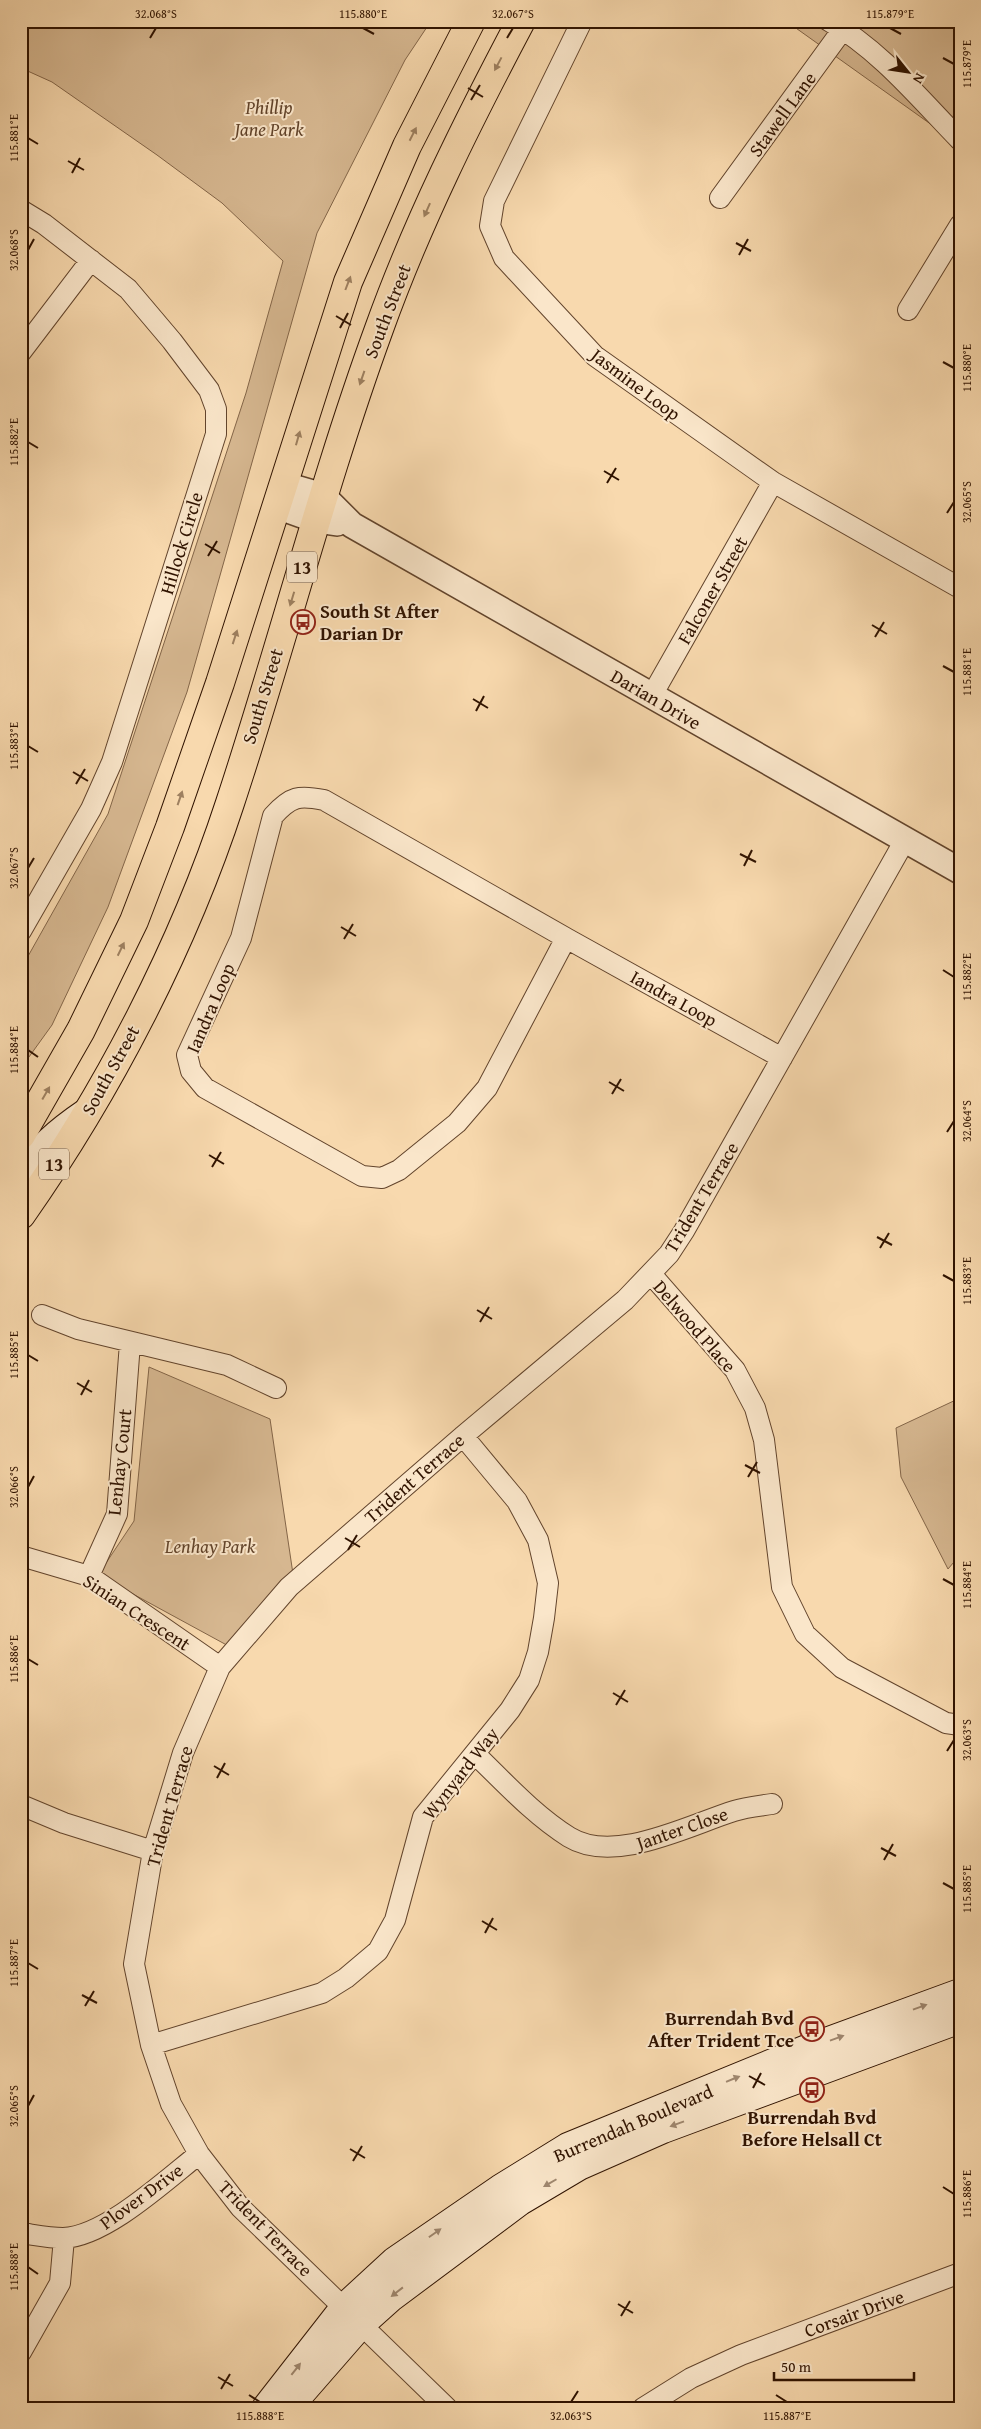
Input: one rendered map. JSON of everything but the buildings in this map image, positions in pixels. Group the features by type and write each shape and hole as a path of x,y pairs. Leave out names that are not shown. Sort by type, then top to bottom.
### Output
{"highway":[{"name":"13","path":"21,1135 81,1030 134,921 170,827 281,496 348,282 406,146 471,21"},
{"name":"South Street","path":"21,1215 86,1113 146,1005 206,870 230,804 319,508 379,328 411,246 467,126 521,21"}],"main road":[{"path":"21,1176 38,1152 64,1128 86,1113"},
{"name":"Burrendah Boulevard","path":"290,2408 353,2316 395,2261 500,2189 568,2147 807,2049 960,1993"},
{"name":"Burrendah Boulevard","path":"266,2408 353,2316 390,2298 453,2249 520,2201 579,2166 664,2129 960,2019"}],"street":[{"name":"Jasmine Loop","path":"582,21 494,201 490,226 504,258 595,356 774,482 960,588"},
{"path":"836,25 883,62 960,140"},
{"name":"Stawell Lane","path":"720,198 836,25"},
{"name":"Hillock Circle","path":"21,210 44,224 128,289 172,341 209,390 216,409 216,434 112,762 91,809 23,924"},
{"path":"908,310 960,225"},
{"path":"21,352 92,260"},
{"name":"Falconer Street","path":"651,697 774,482"},
{"name":"Darian Drive","path":"281,496 319,508 352,525 651,697 960,871"},
{"name":"Iandra Loop","path":"566,938 487,1088 457,1124 400,1170 382,1178 362,1176 205,1088 191,1071 187,1055 241,938 274,816 285,802 303,796 324,800 782,1058"},
{"name":"Trident Terrace","path":"446,2408 240,2206 199,2154 171,2104 151,2046 134,1964 153,1851 183,1753 220,1667 289,1587 463,1436 625,1300 651,1274 684,1231 905,840"},
{"name":"Delwood Place","path":"651,1274 735,1370 754,1408 764,1440 782,1587 805,1634 842,1668 946,1723 960,1725"},
{"path":"42,1314 78,1329 228,1365 276,1388"},
{"name":"Lenhay Court","path":"89,1576 117,1514 130,1343"},
{"name":"Wynyard Way","path":"151,2046 322,1993 346,1978 378,1950 395,1920 423,1818 510,1710 529,1680 541,1635 548,1583 538,1540 517,1501 463,1436"},
{"name":"Sinian Crescent","path":"21,1556 89,1576 220,1667"},
{"name":"Janter Close","path":"475,1754 526,1803 571,1838 601,1847 632,1846 737,1810 772,1804"},
{"path":"21,1805 64,1823 153,1851"},
{"name":"Plover Drive","path":"21,2233 64,2238 87,2233 108,2224 199,2154"},
{"path":"21,2352 60,2283 64,2238"},
{"name":"Corsair Drive","path":"643,2408 691,2378 741,2355 960,2274"}],"green space":[{"name":"Phillip Jane Park","path":"21,21 431,21 405,60 317,233 187,692 108,907 52,1025 21,1068 21,964 27,958 108,814 246,393 283,261 222,203 157,155 52,82 21,68"},
{"path":"786,21 960,21 960,145"},
{"name":"Lenhay Park","path":"149,1367 270,1419 293,1574 234,1649 98,1575 134,1521"},
{"path":"960,1398 960,1555 948,1569 901,1477 896,1428"}],"place":[{"name":"South St After Darian Dr","path":"303,622"},
{"name":"Burrendah Bvd After Trident Tce","path":"812,2029"},
{"name":"Burrendah Bvd Before Helsall Ct","path":"812,2090"}]}
